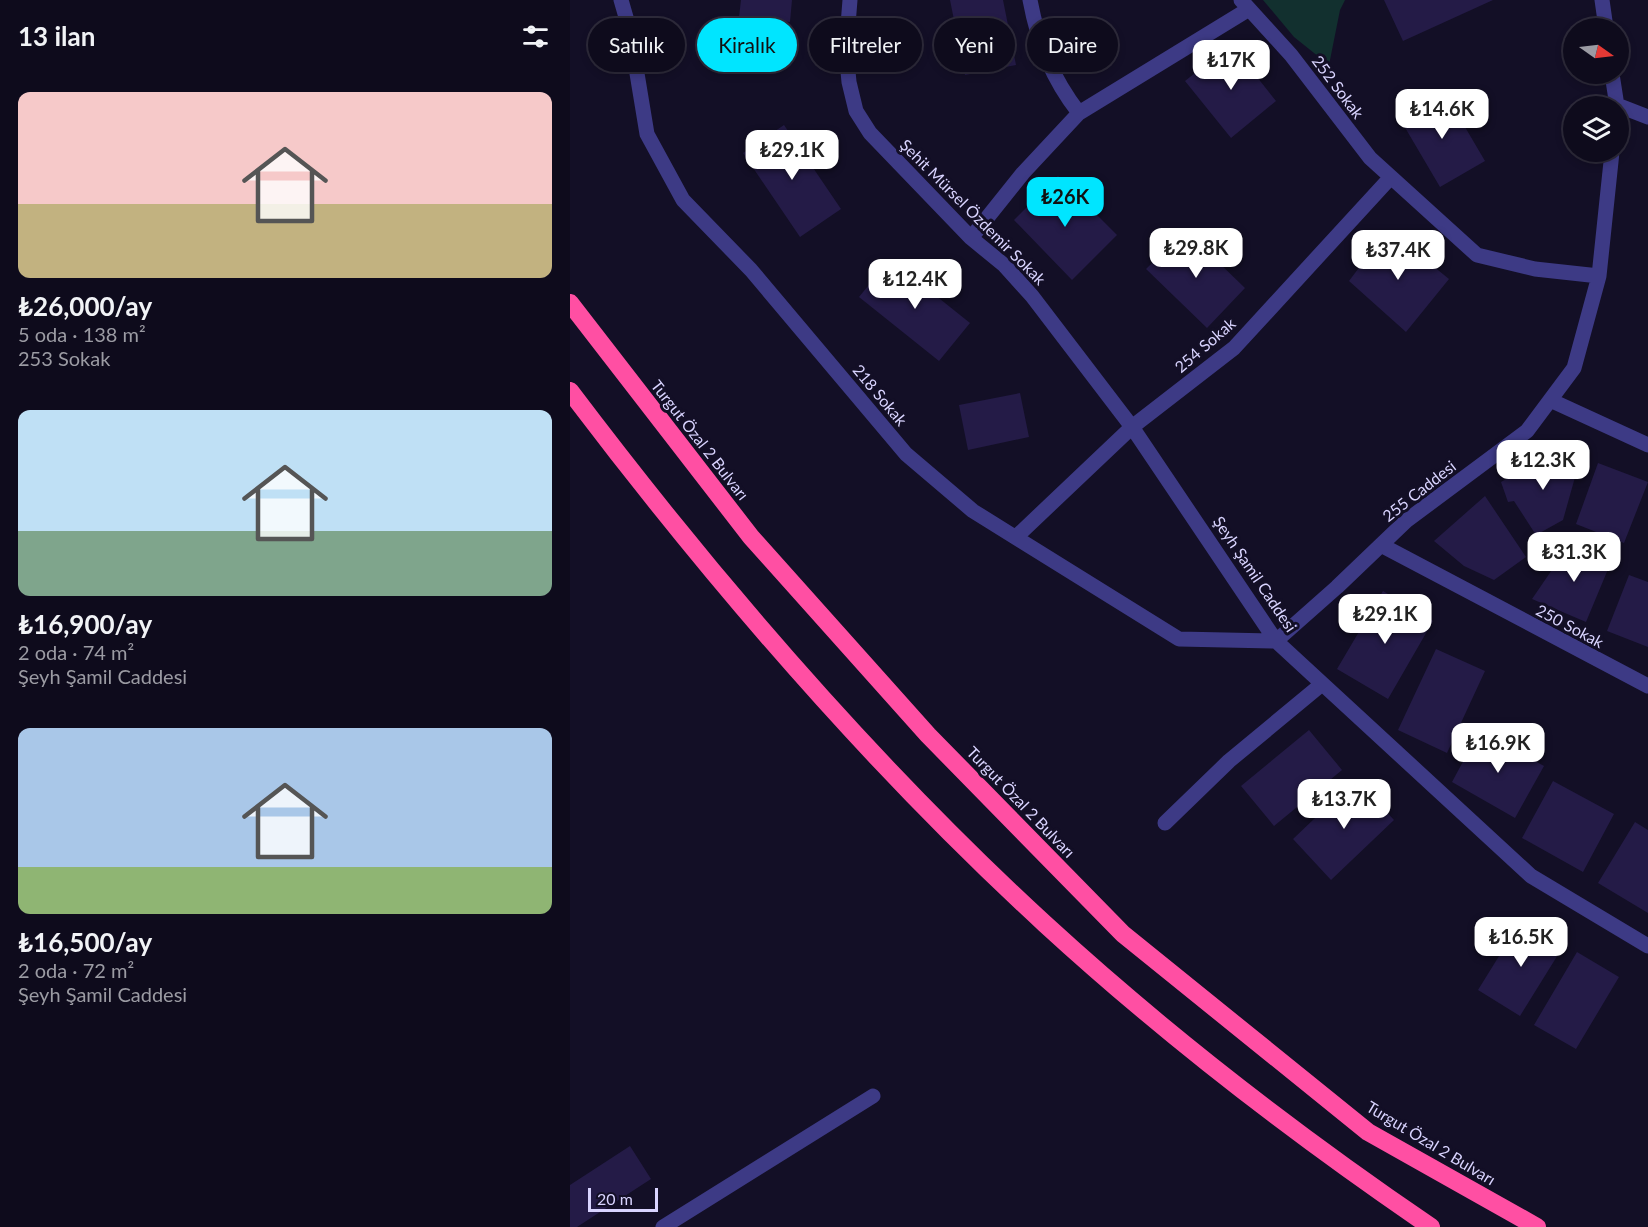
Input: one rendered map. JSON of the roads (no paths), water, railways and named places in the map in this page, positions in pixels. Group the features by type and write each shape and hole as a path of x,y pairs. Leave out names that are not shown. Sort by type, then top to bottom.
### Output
{"highway":[{"name":"Turgut Özal 2 Bulvarı","path":"570,303 751,537 928,735 1123,934 1368,1132 1537,1227"},
{"path":"570,391 611,445 798,671 925,807 1037,917 1206,1062 1353,1174 1431,1227"}],"street":[{"name":"218 Sokak","path":"621,0 630,31 647,134 683,200 751,270 906,454 973,511 1179,639 1276,641"},
{"name":"Şehit Mürsel Özdemir Sokak","path":"850,0 846,50 849,82 856,111 870,133 971,238 1004,265 1032,296 1132,427"},
{"path":"1030,0 1036,34 1045,58 1056,80 1079,113"},
{"path":"1602,0 1605,18"},
{"path":"971,238 1023,173 1079,113 1245,4"},
{"name":"252 Sokak","path":"1245,4 1291,55 1370,158 1477,255 1535,269 1599,276"},
{"path":"1629,110 1648,117"},
{"name":"255 Caddesi","path":"1276,641 1406,521 1527,431 1574,368 1599,276 1611,162"},
{"name":"254 Sokak","path":"1016,537 1132,427 1234,348 1391,177"},
{"path":"1550,400 1648,445"},
{"name":"Şeyh Şamil Caddesi","path":"1132,427 1197,520 1276,641 1531,876 1648,946"},
{"name":"250 Sokak","path":"1381,545 1606,666 1648,686"},
{"path":"1165,823 1229,761 1322,684"},
{"path":"663,1227 873,1096"}]}
